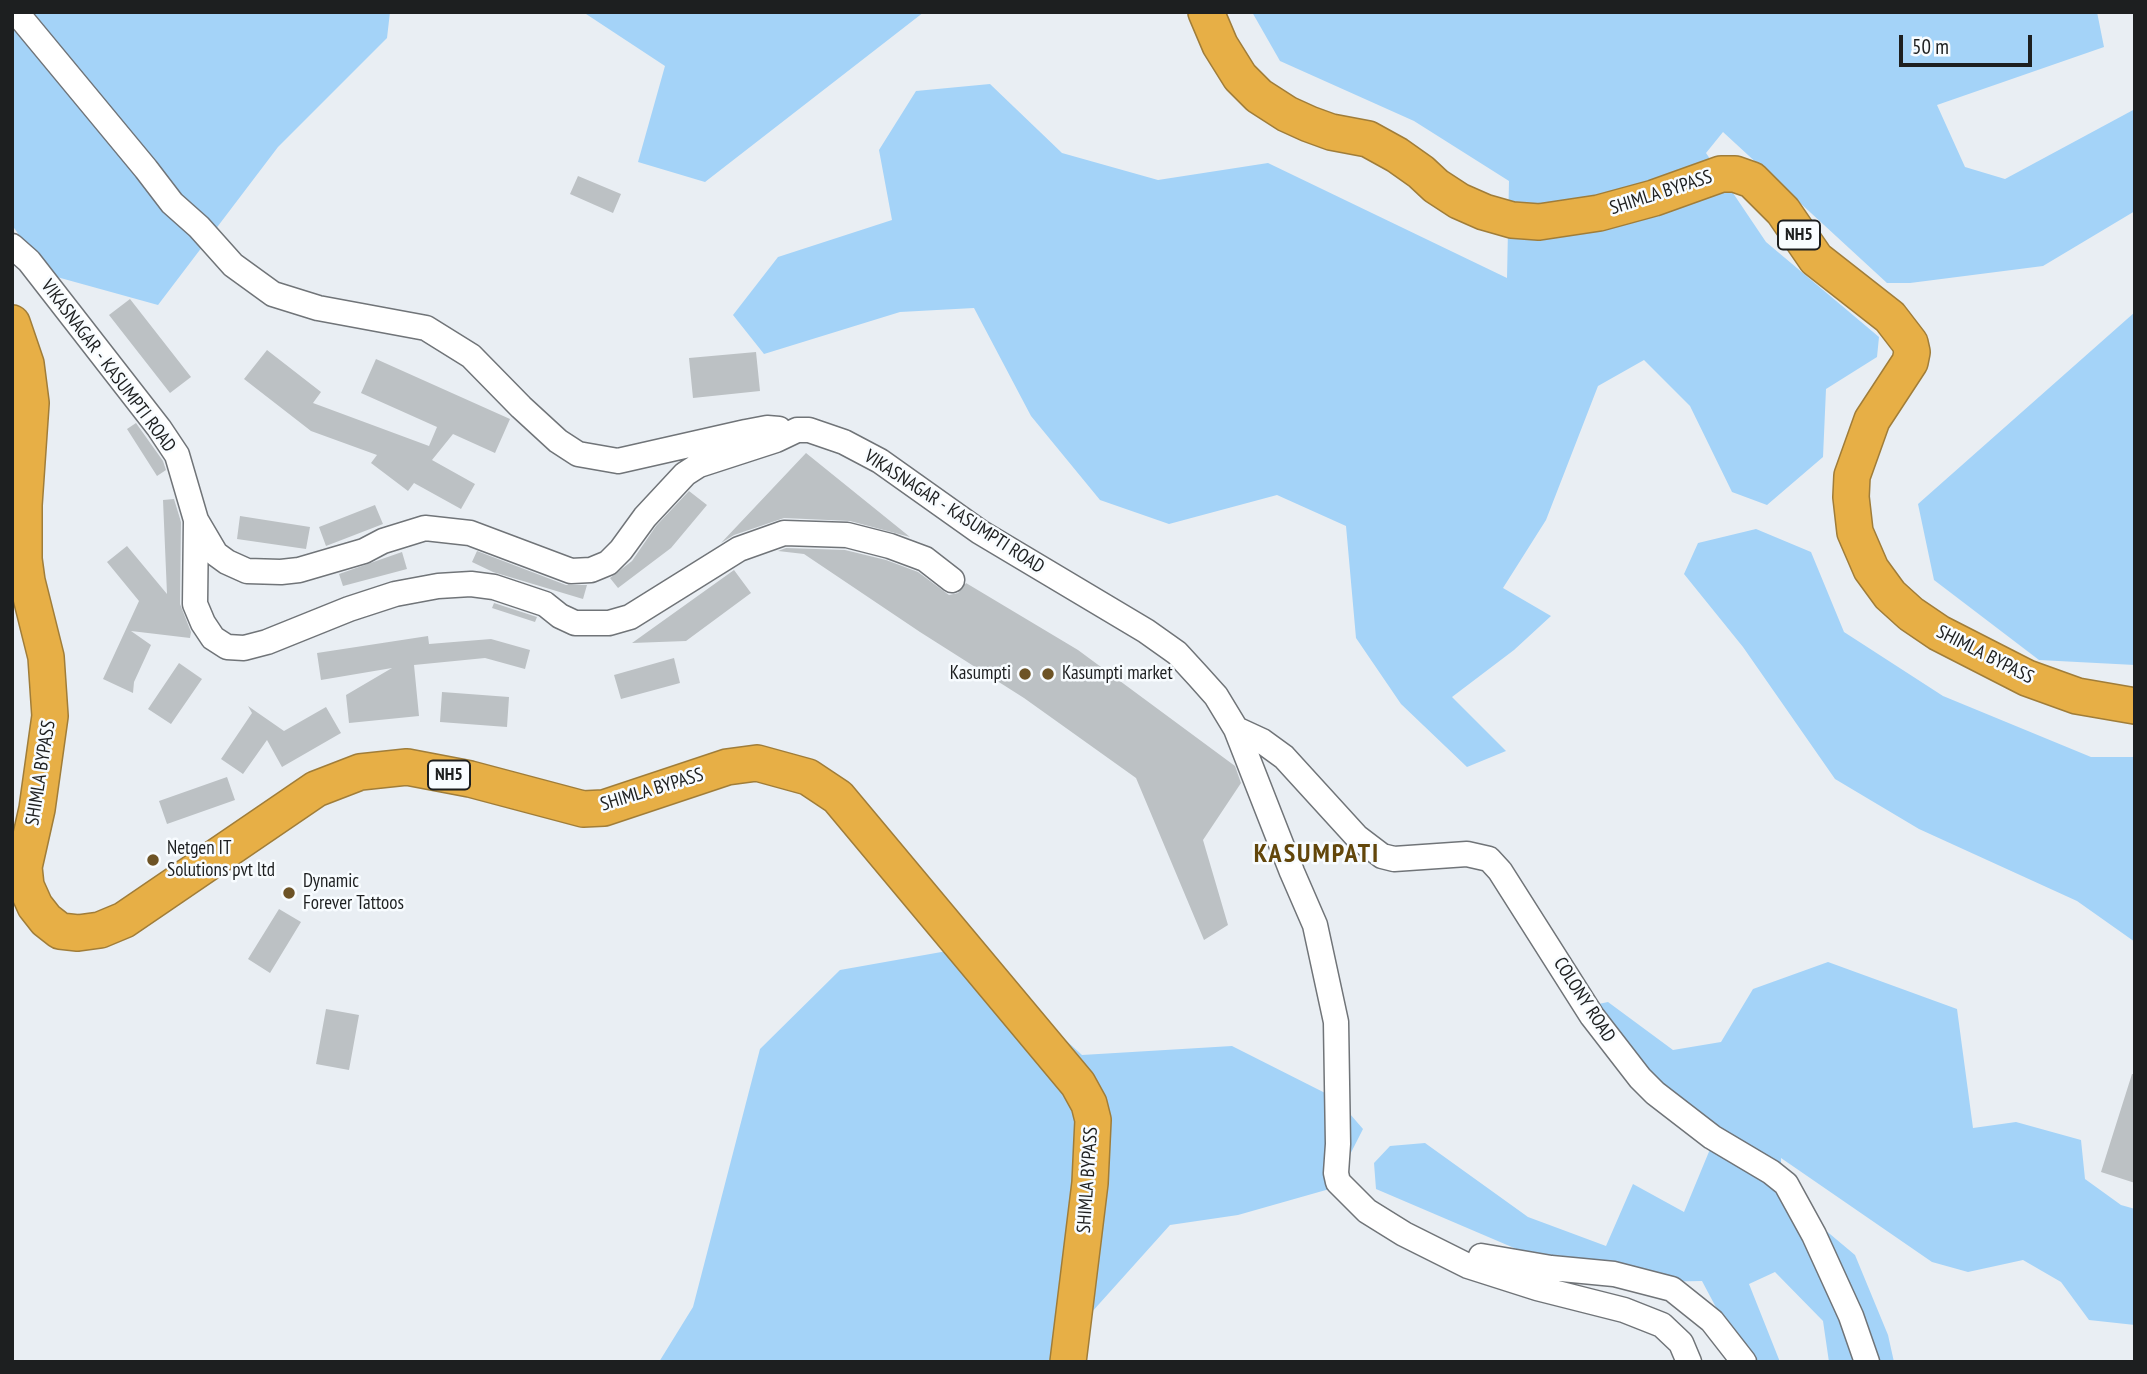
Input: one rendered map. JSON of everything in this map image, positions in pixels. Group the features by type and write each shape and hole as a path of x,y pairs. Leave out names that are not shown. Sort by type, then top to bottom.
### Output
{"highway":[{"name":"SHIMLA BYPASS","path":"1206,12 1220,45 1240,77 1259,96 1309,124 1331,132 1368,139 1397,155 1458,201 1484,212 1511,220 1539,222 1599,213 1654,198 1721,174 1735,174 1752,180 1783,211 1816,259 1890,317 1910,343 1910,362 1872,420 1852,476 1850,497 1855,532 1871,569 1890,595 1911,614 1948,638 2027,678 2077,696 2135,706"},
{"name":"SHIMLA BYPASS","path":"12,323 26,364 31,402 24,505 24,559 46,657 50,716 37,809 24,867 26,886 35,906 46,920 60,931 78,933 100,930 124,920 316,789 360,772 407,767 470,779 583,809 617,804 727,767 757,763 808,777 838,797 1078,1084 1089,1104 1093,1120 1090,1183 1068,1362"}],"street":[{"path":"16,12 172,203 199,227 233,265 273,294 318,308 426,328 471,356 530,416 558,441 578,454 618,461 767,428 797,430"},
{"name":"VIKASNAGAR - KASUMPTI ROAD","path":"12,246 29,261 159,428 177,456 196,520 216,554 247,571 299,570 365,551 383,541 425,528 470,533 571,571 591,570 608,563 637,531 645,517 685,474 699,465 776,440 797,430 809,430 830,436 880,461 981,532 1146,631 1177,653 1216,696 1236,729 1315,925 1336,1022 1338,1182 1367,1211 1422,1244"},
{"path":"196,520 195,604 213,638 227,647 244,648 267,642 349,609 395,594 438,586 471,584 495,587 545,604 560,616 575,623 609,623 630,617 739,549 785,533 847,535 890,545 925,559 953,580"},
{"name":"COLONY ROAD","path":"1236,729 1262,741 1284,757 1357,837 1382,856 1394,859 1466,854 1489,859 1500,871 1592,1016 1640,1078 1712,1137 1786,1184 1814,1235 1851,1316 1867,1362"},
{"path":"1422,1244 1486,1273 1649,1319 1672,1334 1689,1359"},
{"path":"1422,1244 1529,1265 1614,1274 1672,1289 1712,1321 1744,1362"}],"shaded area":[{"path":"12,12 390,12 387,38 278,147 158,305 46,274 12,225"},
{"path":"583,12 924,12 705,182 638,162 665,66"},
{"path":"1252,12 2097,12 2104,47 1937,105 1965,167 2005,179 2135,109 2135,211 2043,266 1910,283 1887,283 1723,132 1706,153 1766,242 1879,337 1877,357 1826,389 1823,457 1767,505 1732,492 1690,406 1644,360 1598,386 1546,520 1503,588 1551,616 1514,650 1452,697 1506,751 1467,767 1401,704 1356,638 1346,526 1277,495 1169,524 1100,500 1031,416 974,308 900,312 764,354 733,315 778,257 892,220 879,150 916,91 990,84 1062,153 1158,180 1268,163 1507,278 1509,181 1414,121 1280,61"},
{"path":"2135,312 2135,665 2039,660 1934,580 1918,504"},
{"path":"1756,529 1811,552 1844,632 1943,696 2091,757 2135,757 2135,942 2077,901 1919,829 1835,779 1743,647 1684,574 1698,543"},
{"path":"964,948 1082,1055 1232,1046 1337,1099 1363,1129 1333,1188 1238,1215 1170,1225 1047,1362 659,1362 693,1307 760,1049 840,970"},
{"path":"1828,962 1957,1009 1973,1128 2016,1122 2081,1140 2085,1179 2121,1205 2135,1209 2135,1325 2089,1320 2061,1282 2023,1260 1968,1272 1932,1262 1781,1158 1781,1193 1855,1255 1888,1335 1894,1362 1829,1362 1823,1321 1775,1272 1749,1284 1780,1362 1745,1362 1702,1281 1596,1283 1376,1189 1374,1163 1390,1146 1425,1143 1528,1217 1606,1246 1633,1184 1684,1212 1713,1142 1604,1029 1589,1006 1608,1002 1673,1050 1721,1042 1753,989"}],"building":[{"path":"578,176 621,194 613,213 570,194"},
{"path":"130,299 191,377 170,393 109,315"},
{"path":"267,350 321,392 313,403 429,446 437,427 361,393 376,359 510,419 495,453 453,434 432,460 475,484 461,509 414,483 408,491 371,463 377,455 311,431 244,379"},
{"path":"756,352 760,391 693,398 689,358"},
{"path":"136,423 163,461 166,470 157,476 127,429"},
{"path":"806,453 910,537 850,521 784,518 734,535 721,543"},
{"path":"689,491 707,505 671,548 618,588 610,578 632,561 656,526"},
{"path":"174,499 181,522 180,604 191,632 190,638 131,631 151,645 134,682 133,693 103,679 139,601 107,562 127,546 167,594 163,500"},
{"path":"375,505 383,524 326,546 319,527"},
{"path":"240,516 310,527 306,549 237,539"},
{"name":"Kasumpti market","path":"786,548 845,550 886,560 918,572 949,595 958,593 966,583 1078,650 1235,766 1241,783 1203,840 1228,925 1204,940 1136,778 1024,698 804,554 778,551"},
{"path":"477,551 566,585 587,585 583,599 493,572 472,562"},
{"path":"402,552 407,569 343,586 339,574"},
{"path":"734,570 751,593 686,641 632,643"},
{"path":"494,603 537,617 535,622 492,608"},
{"path":"428,636 429,644 491,639 530,650 525,669 485,658 414,665 419,716 349,723 346,695 392,668 321,680 317,653"},
{"path":"674,658 680,683 621,699 614,675"},
{"path":"179,663 202,679 171,724 148,709"},
{"path":"442,692 509,697 507,727 440,722"},
{"path":"248,706 284,731 326,707 341,733 282,767 267,740 243,774 221,759 252,713"},
{"path":"227,777 235,800 167,824 159,801"},
{"path":"279,909 301,922 270,973 248,959"},
{"path":"326,1009 359,1015 349,1070 316,1064"},
{"path":"2132,1074 2135,1074 2135,1183 2101,1172"}],"place":[{"name":"Kasumpti","path":"1025,674"},
{"name":"Kasumpti market","path":"1048,674"},
{"name":"Netgen IT Solutions pvt ltd","path":"153,860"},
{"name":"Dynamic Forever Tattoos","path":"289,893"}],"district":[{"name":"KASUMPATI","path":"1317,855"}]}
